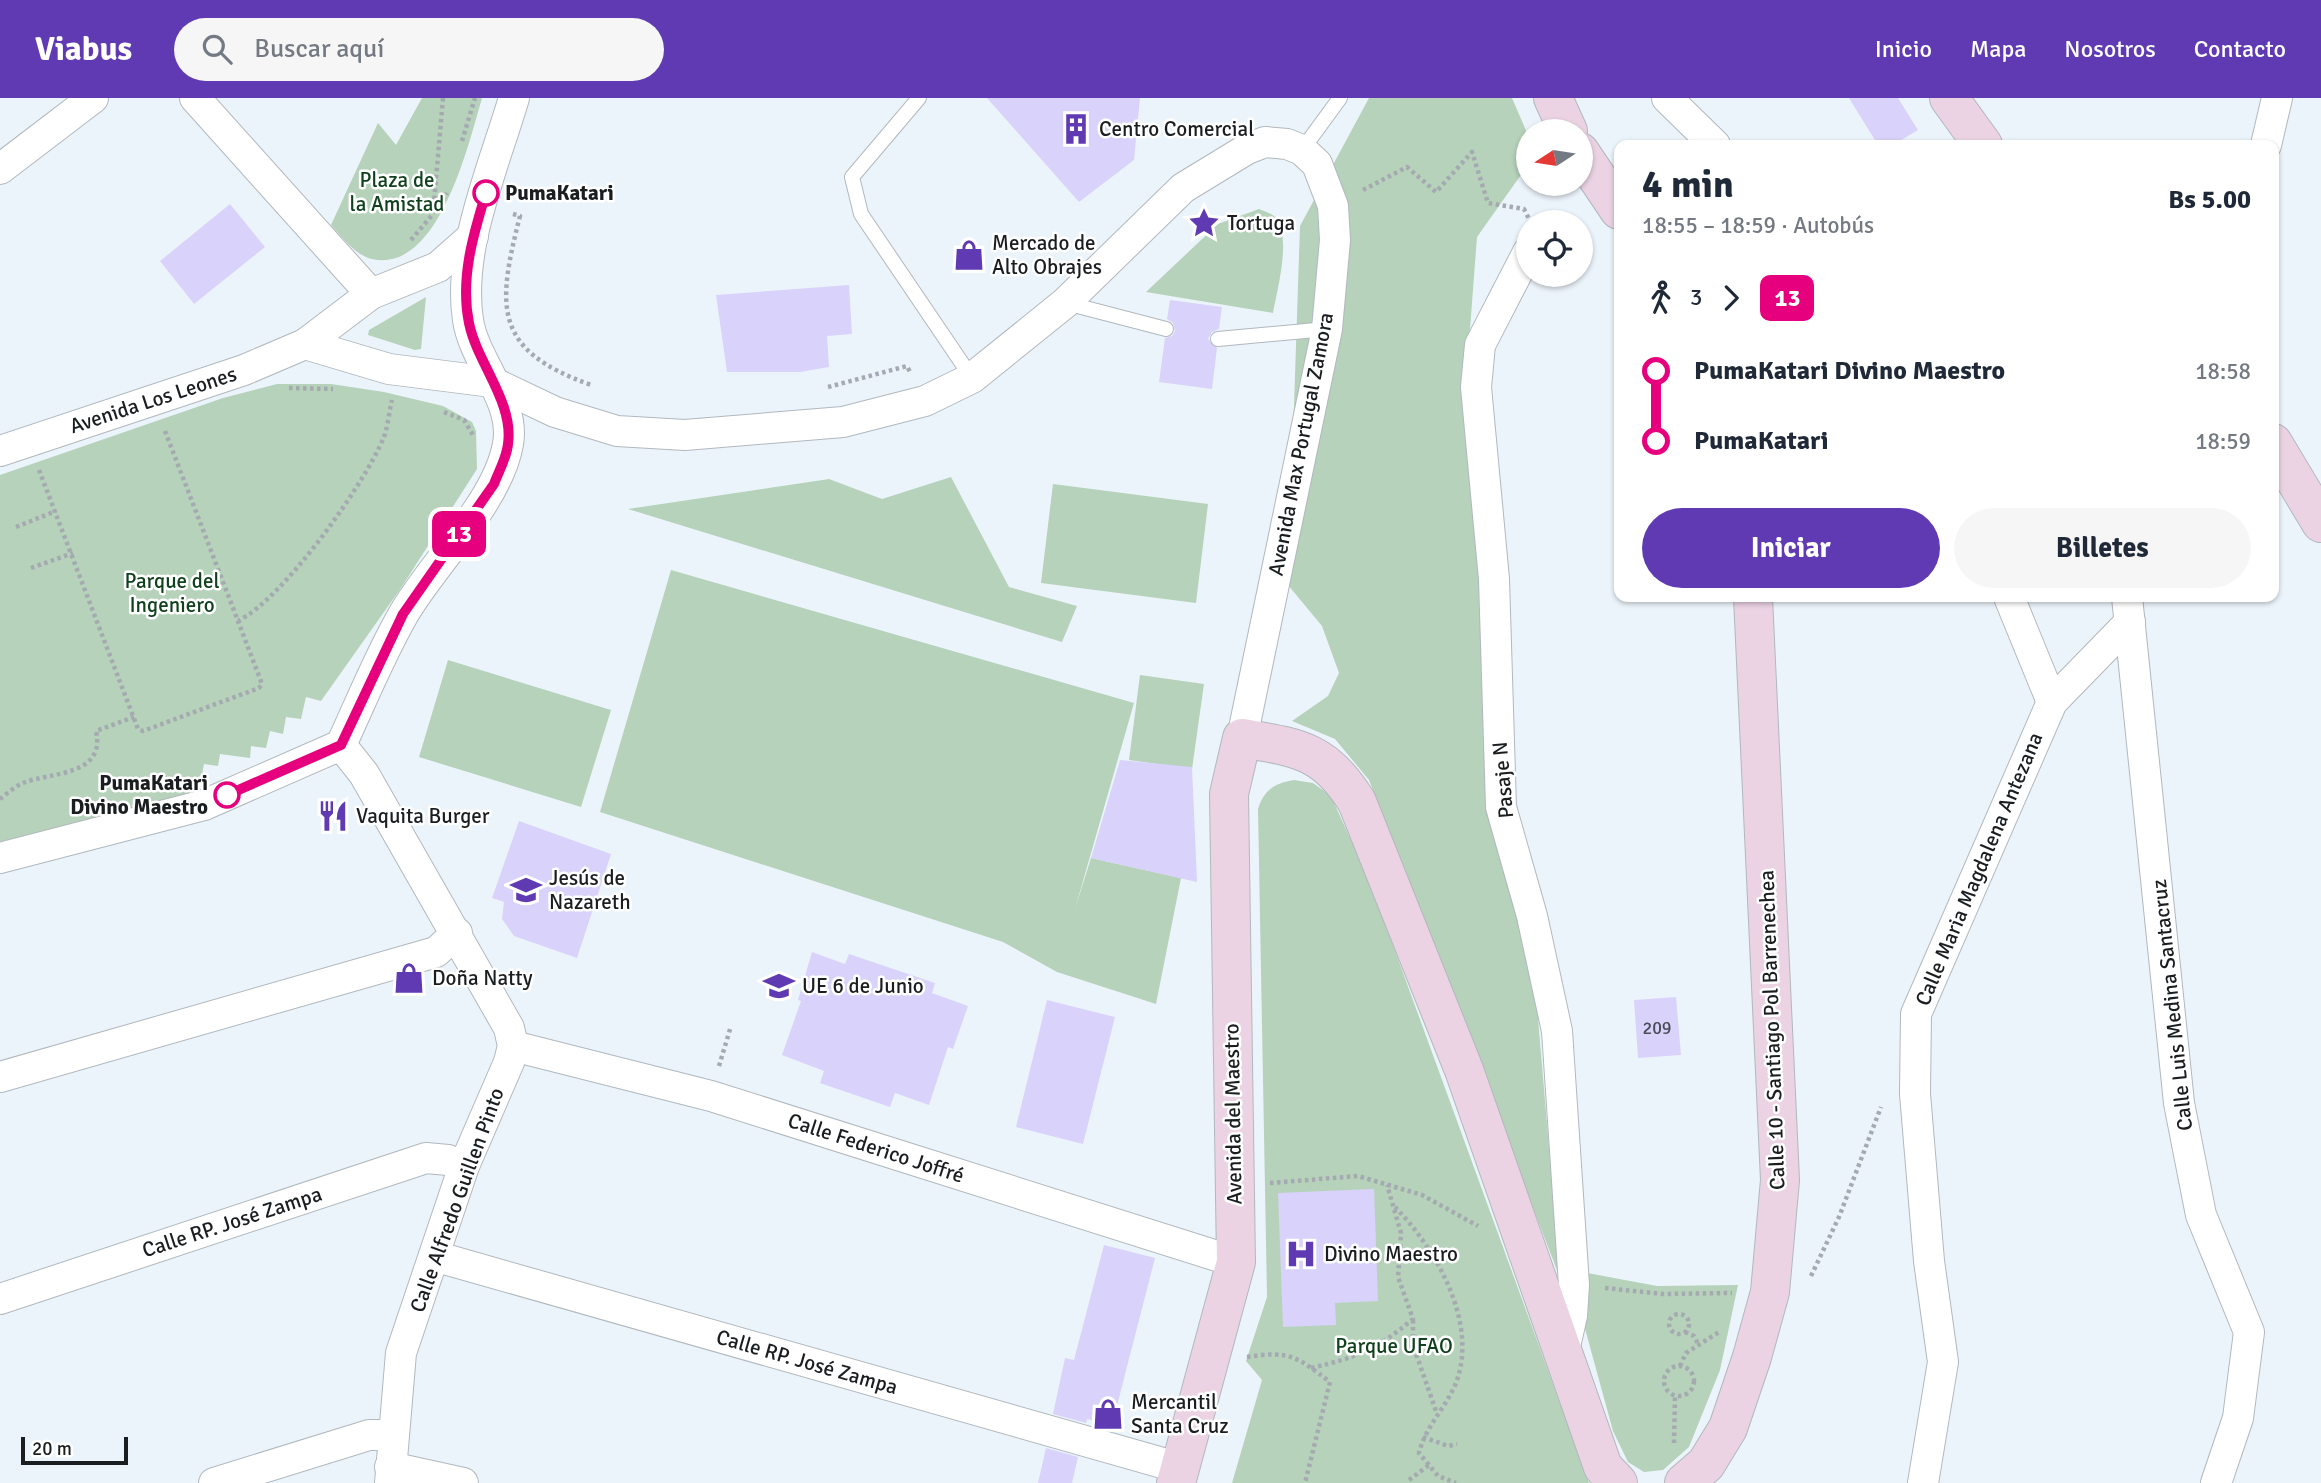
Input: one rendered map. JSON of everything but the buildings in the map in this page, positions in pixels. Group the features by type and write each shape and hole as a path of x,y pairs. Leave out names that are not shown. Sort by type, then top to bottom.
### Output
{"main road":[{"path":"1553,98 1563,119"},
{"path":"1949,98 1979,140"},
{"path":"1593,171 1614,203"},
{"path":"2279,453 2321,523"},
{"name":"Calle 10 - Santiago Pol Barrenechea","path":"1683,1468 1706,1464 1728,1428 1770,1292 1780,1180 1753,602"},
{"path":"1242,738 1289,747 1324,761 1341,776 1357,802 1464,1070 1603,1467 1618,1483"},
{"name":"Avenida del Maestro","path":"1178,1476 1236,1262 1230,794 1242,738"}],"street":[{"path":"195,98 372,294"},
{"path":"0,858 204,805 341,745 403,614 494,484 509,443 505,411 476,352 468,321 465,284 473,236 514,98"},
{"path":"1667,98 1710,140"},
{"path":"2267,140 2274,99"},
{"path":"0,169 84,101"},
{"path":"305,344 389,369 492,382 555,412 617,431 685,435 843,422 925,401 972,377 1065,303 1183,188 1218,163 1265,142 1287,144 1302,150"},
{"name":"Avenida Max Portugal Zamora","path":"1242,738 1327,329 1335,240 1334,206 1317,164 1302,150"},
{"name":"Avenida Los Leones","path":"0,451 244,370 305,344 372,294 439,267 473,236"},
{"name":"Pasaje N","path":"1516,275 1480,345 1476,387 1493,579 1501,807 1532,916 1557,1031 1574,1285 1572,1316 1563,1355"},
{"path":"2011,602 2052,702"},
{"name":"Calle Maria Magdalena Antezana","path":"1923,1483 1943,1362 1929,1261 1914,1094 1916,1014 2052,702 2129,609"},
{"name":"Calle Luis Medina Santacruz","path":"2129,609 2179,1103 2201,1215 2249,1332 2238,1418 2216,1483"},
{"path":"341,745 364,774 457,933 509,1028 513,1046"},
{"path":"0,1077 436,952 457,933"},
{"name":"Calle Alfredo Guillen Pinto","path":"390,1475 401,1353 464,1166 509,1062 513,1046"},
{"name":"Calle Federico Joffré","path":"513,1046 711,1096 1236,1262"},
{"name":"Calle RP. José Zampa","path":"0,1299 426,1158 448,1160 464,1166"},
{"name":"Calle RP. José Zampa","path":"434,1256 1178,1476"},
{"path":"214,1483 369,1435 393,1435"},
{"path":"390,1475 463,1483"}],"lane":[{"path":"919,98 852,177 861,214 972,377"},
{"path":"1302,150 1340,98"},
{"path":"1065,303 1166,329"},
{"path":"1218,339 1327,329"}],"path":[{"path":"433,214 443,98"},
{"path":"460,147 475,98"},
{"path":"1334,206 1407,167 1436,192 1472,152 1488,203 1525,210"},
{"path":"404,248 445,197 449,184"},
{"path":"513,214 520,216 510,257 505,298 514,334 523,347 549,367 596,387"},
{"path":"823,388 907,366 910,372"},
{"path":"287,388 339,390"},
{"path":"383,397 403,402"},
{"path":"238,621 289,577 356,487 384,436 392,399"},
{"path":"436,410 470,425 474,444"},
{"path":"50,462 38,467 138,729 142,731 258,688 262,684 162,424"},
{"path":"16,527 56,511"},
{"path":"31,568 73,553"},
{"path":"0,799 22,783 62,776 86,762 96,747 96,731 134,717"},
{"path":"720,1063 730,1026"},
{"path":"1574,1285 1663,1294 1796,1293 1812,1276 1839,1217 1883,1103"},
{"path":"1233,1187 1358,1176 1422,1195 1469,1219 1496,1241 1521,1235"},
{"path":"1387,1184 1401,1233 1398,1277 1413,1319 1413,1345 1437,1414"},
{"path":"1395,1207 1417,1230 1434,1256 1455,1303 1464,1341 1458,1378 1423,1437 1419,1453 1438,1476 1456,1483"},
{"path":"1685,1332 1689,1326 1686,1317 1676,1314 1671,1318 1671,1330 1695,1336 1698,1344"},
{"path":"1311,1367 1350,1359 1377,1348 1413,1319"},
{"path":"1680,1366 1686,1353 1729,1327"},
{"path":"1247,1357 1278,1352 1297,1357 1330,1382 1305,1483"},
{"path":"1680,1366 1689,1370 1694,1384 1685,1396 1675,1397 1666,1391 1663,1382 1670,1368 1680,1366"},
{"path":"1675,1397 1673,1446 1683,1468"},
{"path":"1423,1437 1448,1446 1457,1444"},
{"path":"1409,1480 1429,1465"}],"green space":[{"name":"Plaza de la Amistad","path":"422,98 482,98 459,172 433,226 416,246 395,258 372,259 354,250 331,225 378,123 396,145"},
{"path":"1369,98 1512,98 1521,119 1516,119 1516,182 1477,237 1465,395 1534,971 1560,1278 1369,780 1335,739 1292,721 1328,696 1339,673 1322,626 1288,585 1300,226"},
{"path":"1259,209 1274,216 1280,224 1282,235 1282,262 1273,313 1146,292 1218,224"},
{"path":"426,297 421,349 415,350 368,335 369,330"},
{"name":"Parque del Ingeniero","path":"277,384 331,384 384,392 443,406 472,422 476,431 477,469 401,588 321,701 306,697 301,719 286,717 283,734 270,731 266,748 251,746 250,758 220,754 218,766 204,764 199,791 0,842 0,475 223,398"},
{"path":"951,477 1009,587 1077,606 1062,642 628,509 829,479 882,499"},
{"path":"1053,484 1208,504 1196,603 1041,583"},
{"path":"671,570 1134,703 1075,909 1091,858 1181,878 1156,1004 1057,972 1003,942 600,812"},
{"path":"448,660 611,710 581,807 419,757"},
{"path":"1140,675 1204,684 1192,769 1129,760"},
{"name":"Parque UFAO","path":"1294,780 1313,783 1331,796 1371,885 1589,1483 1232,1483 1262,1380 1246,1361 1267,1297 1258,809 1271,788"},
{"path":"1582,1272 1657,1286 1738,1285 1720,1370 1689,1447 1663,1470 1644,1472 1628,1462 1613,1431 1584,1325"}],"bus line":[{"name":"13","path":"227,795 341,745 403,614 494,484 509,443 505,411 476,352 468,321 465,284 473,236 486,193"}],"place":[{"name":"Centro Comercial","path":"1076,129"},
{"name":"PumaKatari","path":"486,193"},
{"name":"Tortuga","path":"1204,223"},
{"name":"Mercado de Alto Obrajes","path":"969,255"},
{"name":"PumaKatari Divino Maestro","path":"227,795"},
{"name":"Vaquita Burger","path":"333,816"},
{"name":"Jesús de Nazareth","path":"526,890"},
{"name":"Doña Natty","path":"409,978"},
{"name":"UE 6 de Junio","path":"779,986"},
{"name":"Divino Maestro","path":"1301,1254"},
{"name":"Mercantil Santa Cruz","path":"1108,1414"}]}
